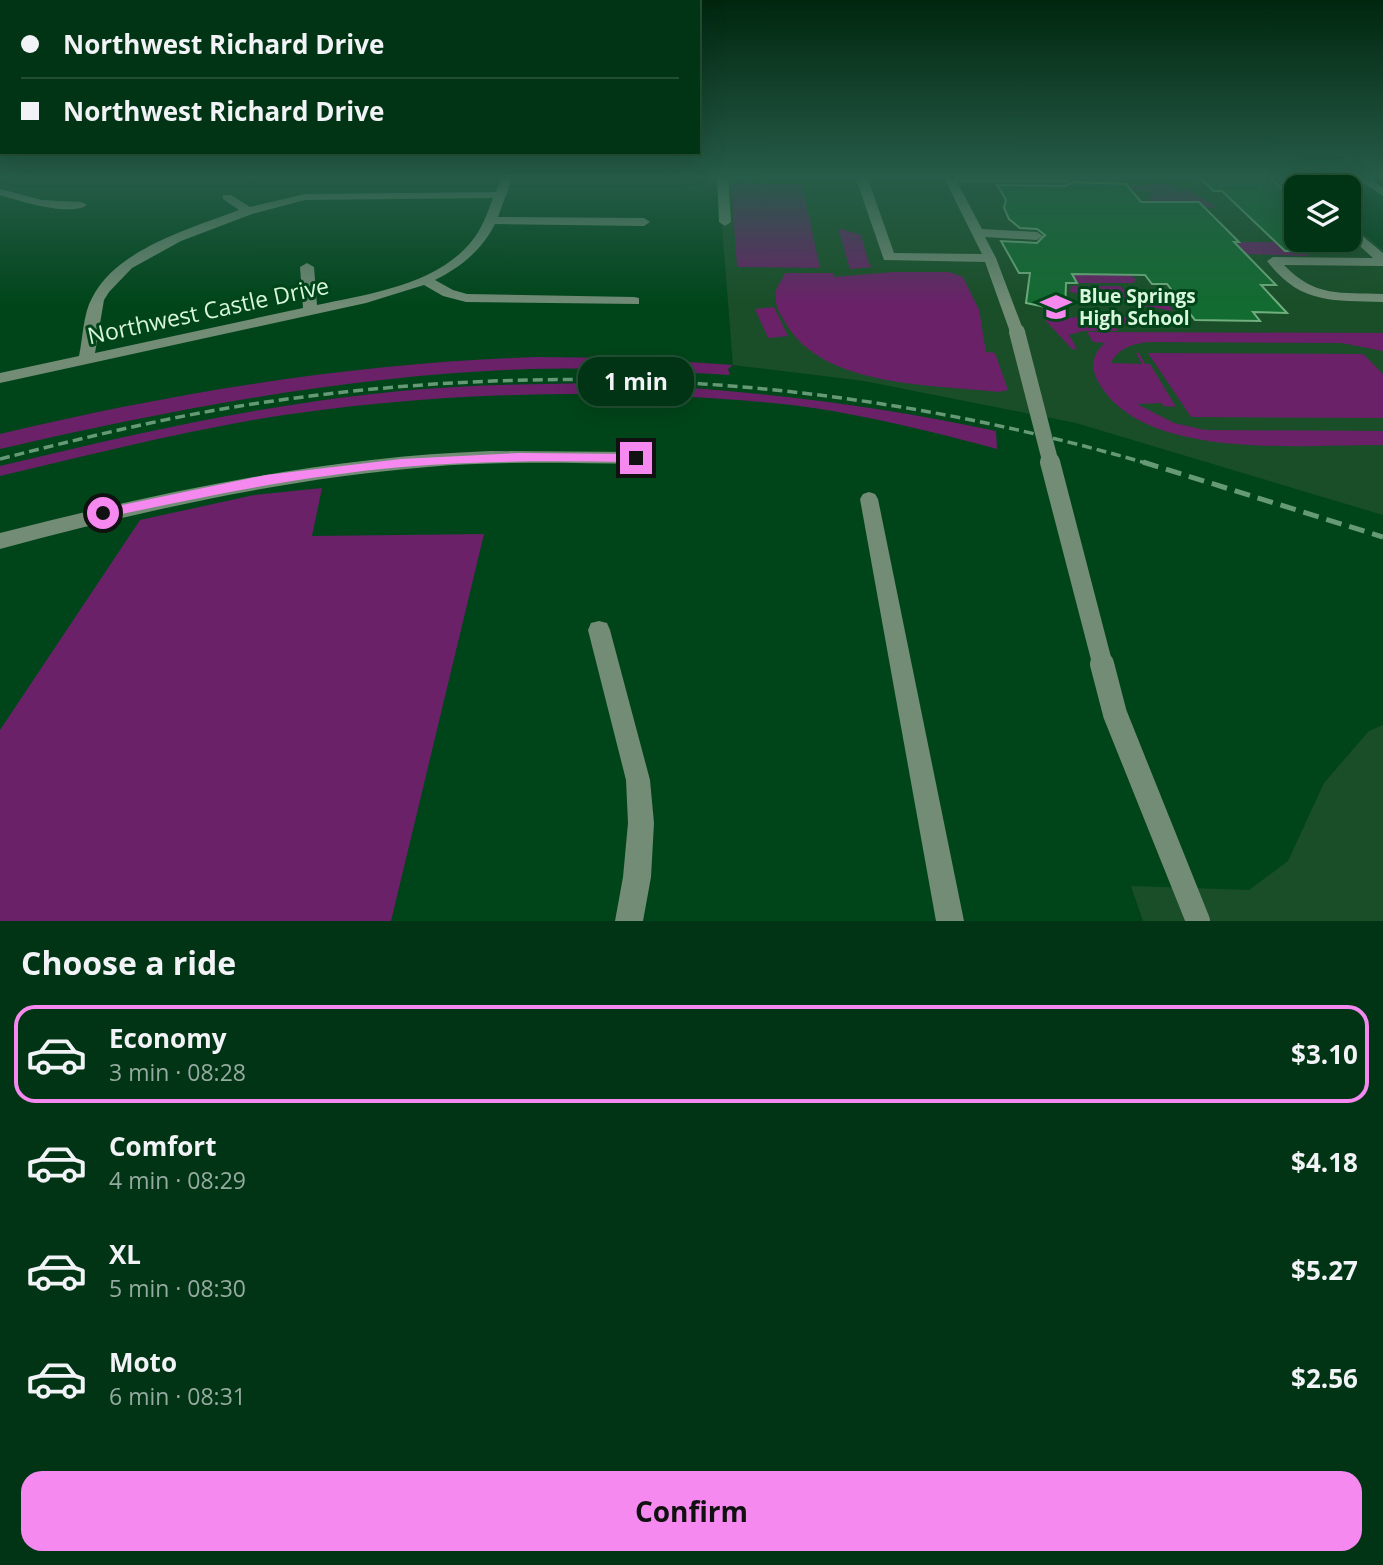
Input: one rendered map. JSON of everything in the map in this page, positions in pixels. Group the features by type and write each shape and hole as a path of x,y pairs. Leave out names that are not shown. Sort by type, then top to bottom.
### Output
{"street":[{"path":"86,359 97,300 113,277 158,246 227,219"},
{"path":"876,219 889,257 990,258"},
{"path":"971,219 990,258 1017,332 1115,714 1198,921"},
{"path":"489,220 644,222"},
{"name":"Northwest Castle Drive","path":"0,378 366,299 424,279 466,254 484,232 489,220"},
{"path":"978,233 1037,236"},
{"path":"1361,240 1383,261"},
{"path":"1383,261 1273,261 1296,284 1322,295 1383,298"},
{"path":"307,267 310,311"},
{"path":"424,279 447,293 466,298 634,301"},
{"path":"0,541 138,505 326,471 491,457 636,458"},
{"path":"869,499 950,921"},
{"path":"599,630 638,780 641,823 637,877 629,921"}],"shaded area":[{"name":"Blue Springs High School","path":"721,219 1284,219 1284,252 1361,252 1361,232 1383,250 1383,515 1076,423 864,381 733,365"},
{"path":"734,219 809,219 820,268 737,267"},
{"path":"838,228 861,235 869,264 873,267 850,269"},
{"path":"1232,242 1275,242 1284,252 1304,252 1309,256 1246,254"},
{"path":"893,272 949,272 963,277 979,310 986,352 995,353 1008,390 998,392 911,384 851,371 824,360 802,344 785,322 776,304 777,289 785,273 833,273 834,277"},
{"path":"1072,274 1131,275 1136,280 1133,283 1077,283"},
{"path":"1071,286 1120,286 1124,290 1144,293 1153,304 1168,304 1173,311 1070,292"},
{"path":"774,307 788,336 768,338 755,309"},
{"path":"1090,316 1141,318 1144,323 1114,324 1118,331 1083,331 1069,335 1077,349 1072,349 1045,320"},
{"path":"1087,332 1383,333 1383,351 1341,343 1148,342 1126,348 1111,363 1142,364 1136,353 1139,353 1145,364 1150,364 1176,407 1163,406 1162,403 1137,404 1174,423 1205,430 1383,431 1383,445 1230,444 1190,438 1153,427 1123,410 1100,385 1093,368 1097,352 1105,343 1093,342"},
{"path":"1148,353 1363,354 1383,374 1383,418 1191,417"},
{"path":"537,357 629,358 733,365 728,369 730,375 529,369 395,378 263,396 131,420 0,449 0,434 199,393 334,373 469,360"},
{"path":"607,383 754,393 947,421 996,431 997,449 895,423 794,405 622,394 516,395 410,401 253,420 0,476 0,466 181,425 272,408 455,387"},
{"path":"322,488 312,536 484,534 391,921 0,921 0,730 140,520 254,495"},
{"path":"1383,725 1383,921 1143,921 1131,886 1249,890 1288,861 1324,783 1369,731"}],"building":[{"name":"Blue Springs High School","path":"1009,219 1216,219 1239,242 1234,242 1276,285 1261,285 1287,313 1253,312 1260,321 1195,320 1167,284 1152,284 1145,275 1072,274 1077,283 1066,283 1065,311 1026,303 1030,273 1019,273 1001,241 1037,243 1045,235 1037,229 1020,228"},
{"path":"1251,219 1284,219 1284,250"}],"railway":[{"path":"0,459 149,423 240,406 356,391 470,382 584,380 698,384 811,394 924,411 1036,434 1149,464"},
{"path":"1143,462 1383,537"}],"place":[{"name":"Blue Springs High School","path":"1056,307"}],"route":[{"path":"103,513 266,480 401,463 520,457 636,458"}]}
